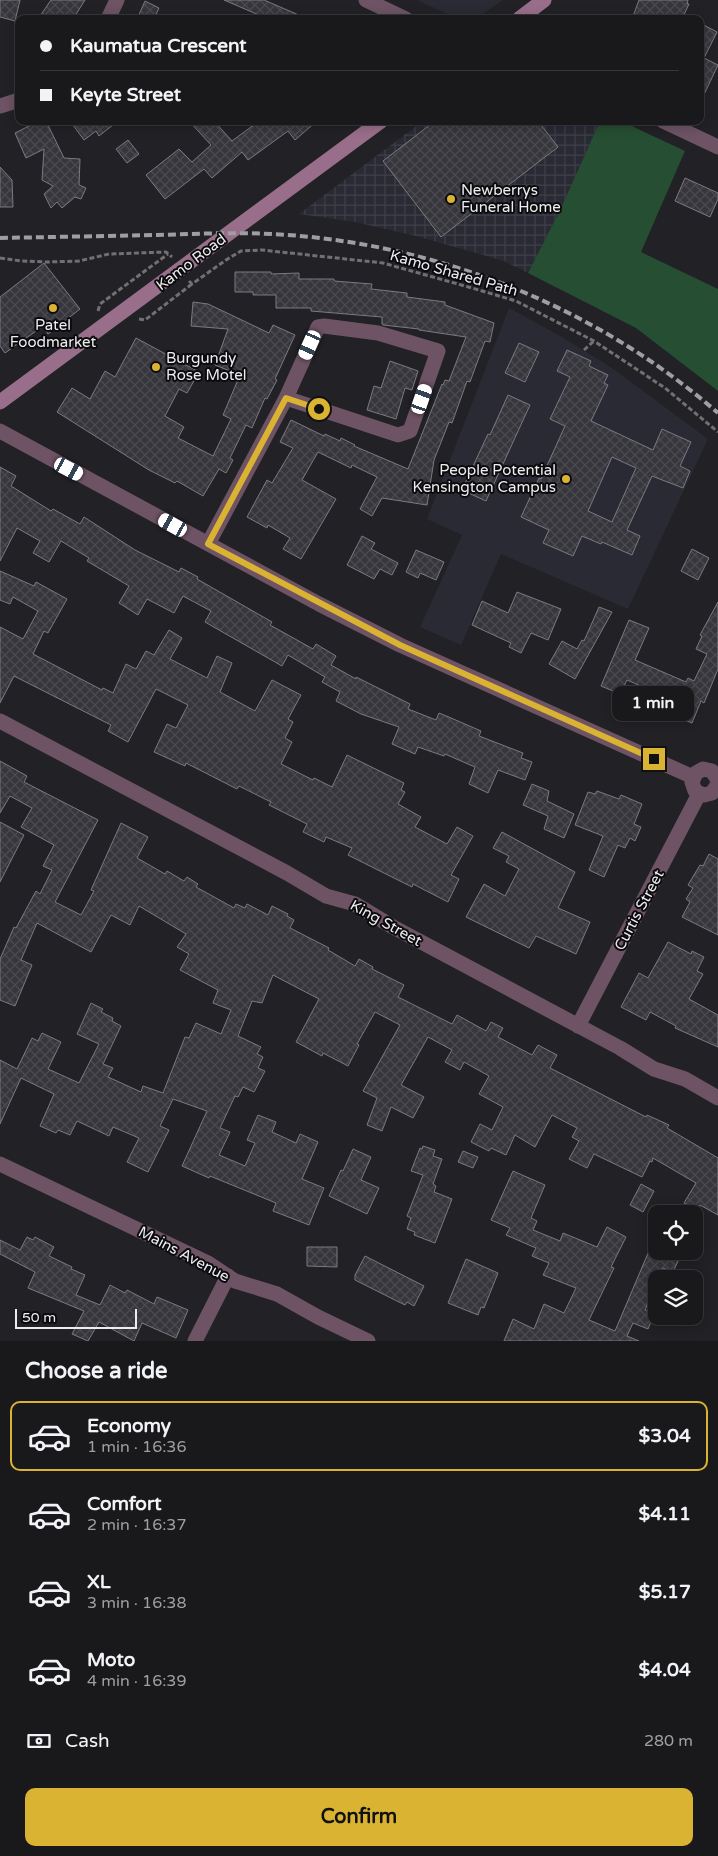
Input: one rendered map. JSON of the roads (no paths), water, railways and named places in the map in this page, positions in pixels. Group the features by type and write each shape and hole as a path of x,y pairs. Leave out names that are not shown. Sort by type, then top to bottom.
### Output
{"main road":[{"path":"524,15 544,0"},
{"name":"Kamo Road","path":"0,402 376,125"}],"street":[{"path":"110,15 117,0"},
{"path":"366,0 398,15"},
{"path":"0,106 15,101"},
{"path":"671,125 718,147"},
{"path":"208,544 286,398 318,327 324,326 378,333 438,351 410,431 398,435 286,398"},
{"path":"0,431 208,544 400,645 693,777"},
{"name":"King Street","path":"0,721 319,892 355,904 393,927 654,1069 685,1079 718,1098"},
{"path":"703,769 717,778 712,793 699,794 693,786 693,777 703,769"},
{"name":"Curtis Street","path":"578,1026 699,794"},
{"name":"Mains Avenue","path":"0,1164 208,1263 247,1286 278,1294 318,1317 368,1341"},
{"path":"195,1341 228,1276"}],"railway":[{"path":"0,238 257,233 333,240 393,250 452,266 510,286 566,311 619,341 670,375 718,413"}],"place":[{"name":"Newberrys Funeral Home","path":"451,199"},
{"name":"Patel Foodmarket","path":"53,308"},
{"name":"Burgundy Rose Motel","path":"156,367"},
{"name":"People Potential Kensington Campus","path":"566,479"}]}
